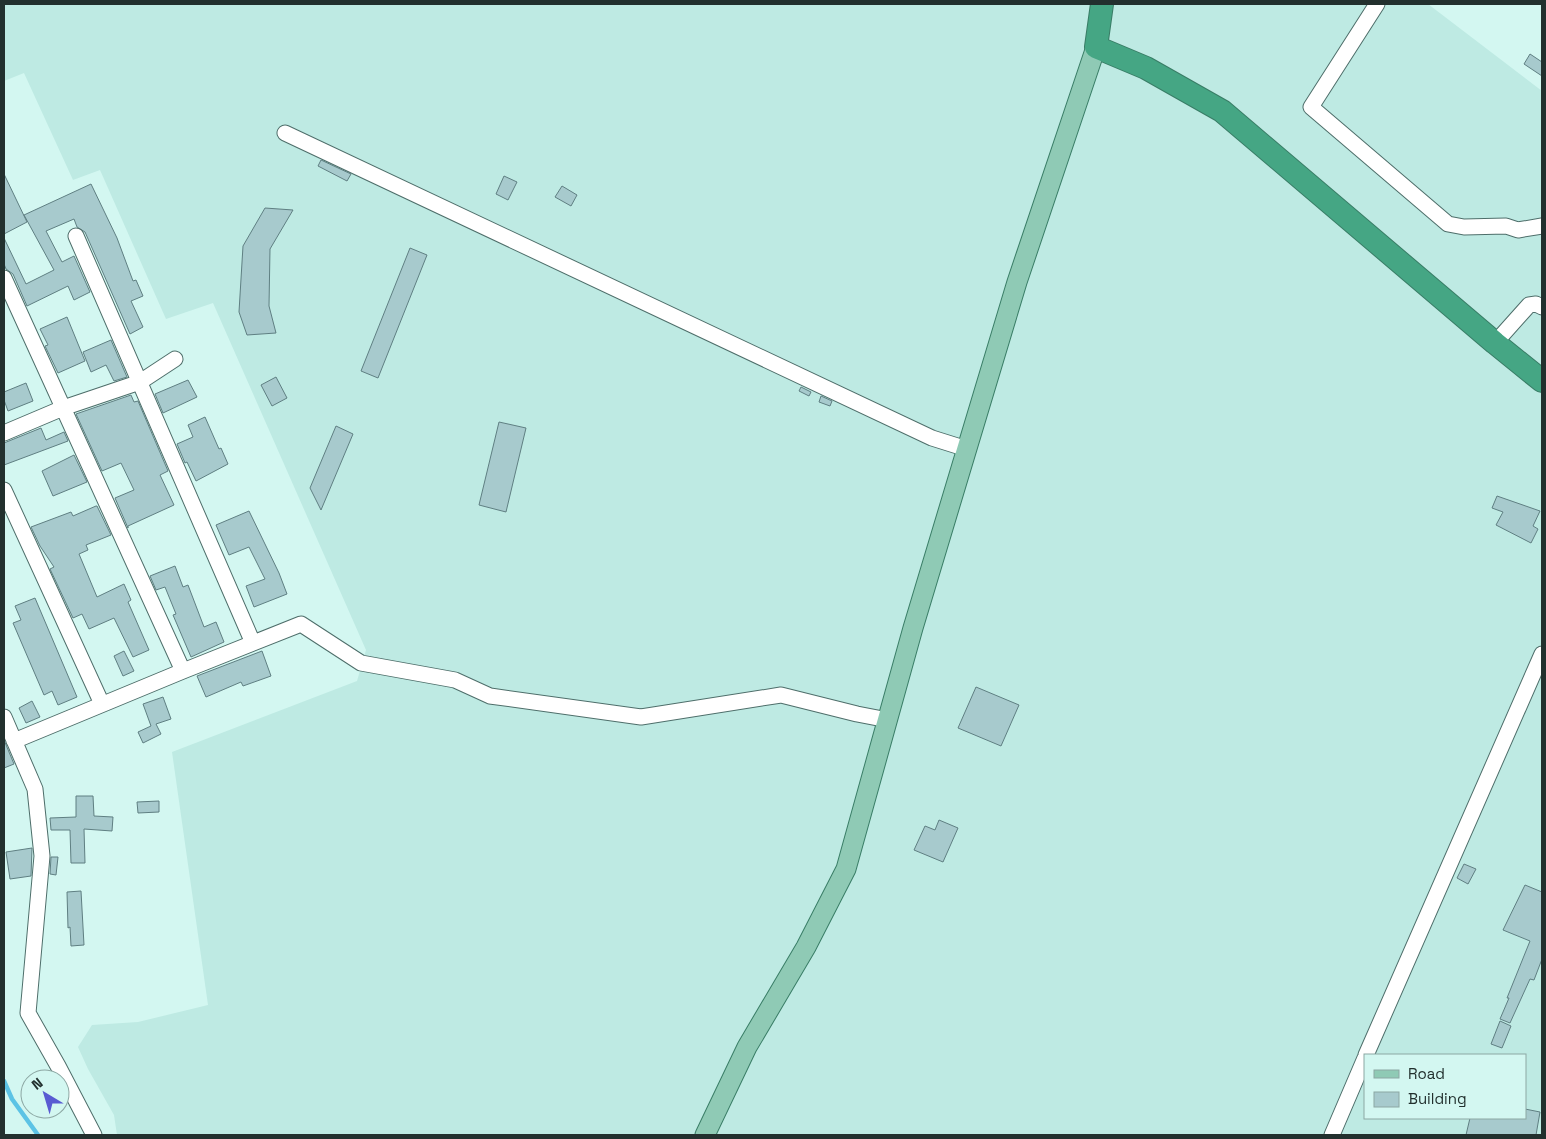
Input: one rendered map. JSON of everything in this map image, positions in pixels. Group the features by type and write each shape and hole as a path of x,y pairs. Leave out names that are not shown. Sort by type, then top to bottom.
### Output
{"highway":[{"path":"1103,5 1096,47 1146,68 1222,111 1542,381"}],"main road":[{"path":"705,1135 747,1047 806,947 846,869 913,628 1017,282 1096,47"}],"street":[{"path":"1377,4 1311,107 1448,224 1464,227 1506,226 1518,230 1542,226"},
{"path":"284,133 932,438 967,449"},
{"path":"76,236 253,643"},
{"path":"4,278 183,671"},
{"path":"1495,343 1529,305 1536,304 1542,307"},
{"path":"4,433 63,408 140,382 175,359"},
{"path":"4,490 102,704"},
{"path":"14,740 301,624 362,663 455,680 490,696 641,717 781,695 888,720"},
{"path":"1366,1054 1542,654"},
{"path":"4,717 35,789 42,856 28,1014 94,1135"},
{"path":"1332,1135 1364,1058"}],"shaded area":[{"path":"4,4 1428,4 1542,91 1542,1135 117,1135 114,1115 78,1047 92,1025 138,1022 208,1005 172,752 357,681 366,650 213,303 166,319 100,170 73,180 24,73 4,81"}],"building":[{"path":"1530,54 1542,62 1542,76 1524,64"},
{"path":"321,160 351,174 347,181 318,166"},
{"path":"4,174 27,222 4,234"},
{"path":"504,176 517,182 508,200 496,194"},
{"path":"91,184 117,238 133,281 136,280 143,296 131,301 143,327 130,334 85,232 77,227 74,219 46,231 62,262 74,256 90,292 74,300 68,286 27,306 13,274 6,269 4,264 4,238 26,284 54,270 24,215"},
{"path":"562,186 577,195 571,206 555,197"},
{"path":"265,208 293,210 270,249 269,306 276,333 247,335 239,312 243,246"},
{"path":"410,248 427,255 378,378 361,371"},
{"path":"67,317 85,361 58,373 45,346 48,345 40,329"},
{"path":"111,340 127,377 114,381 106,365 91,372 83,352"},
{"path":"276,377 287,398 272,406 261,385"},
{"path":"188,380 197,397 163,413 155,394"},
{"path":"26,383 33,401 8,411 4,400 4,392"},
{"path":"801,387 811,392 809,396 799,391"},
{"path":"131,395 134,402 138,401 168,471 160,475 174,505 128,526 128,528 115,498 134,490 121,463 102,471 76,414"},
{"path":"821,396 832,401 830,406 819,402"},
{"path":"205,417 228,464 196,481 187,462 185,463 177,444 193,437 188,425"},
{"path":"499,422 526,428 506,512 479,505"},
{"path":"336,426 353,434 321,510 310,488"},
{"path":"41,428 46,440 64,432 68,441 4,465 4,443"},
{"path":"74,455 87,482 53,496 42,471"},
{"path":"1497,496 1540,511 1533,526 1538,529 1531,543 1496,525 1503,512 1492,508"},
{"path":"96,506 111,535 86,545 88,550 79,554 97,597 124,584 131,600 128,602 149,650 133,657 114,618 89,629 82,614 73,618 50,569 54,567 40,546 31,527 71,512 73,516"},
{"path":"249,511 287,594 254,607 246,586 265,579 249,547 229,555 216,525"},
{"path":"175,566 183,587 188,585 204,627 216,622 224,642 191,657 173,615 176,614 165,587 156,590 150,576"},
{"path":"35,598 77,697 58,705 52,691 44,695 13,623 21,620 15,606"},
{"path":"124,651 134,671 123,676 114,656"},
{"path":"262,651 271,676 243,686 241,682 206,697 197,676"},
{"path":"976,687 1019,705 1001,746 958,728"},
{"path":"163,697 171,719 156,724 161,734 143,743 138,732 151,726 143,704"},
{"path":"32,701 40,717 26,723 19,708"},
{"path":"4,740 14,764 4,768"},
{"path":"76,796 93,796 94,816 113,817 112,831 84,829 85,863 71,863 70,830 51,830 50,818 76,817"},
{"path":"159,801 159,812 138,813 137,802"},
{"path":"939,820 958,828 943,862 914,850 925,826 935,830"},
{"path":"32,848 31,876 10,879 6,852"},
{"path":"51,857 58,857 56,875 50,874"},
{"path":"1464,864 1476,869 1468,884 1457,878"},
{"path":"1525,885 1542,892 1542,959 1534,980 1530,979 1510,1023 1500,1019 1530,941 1503,930"},
{"path":"81,891 84,945 71,946 70,927 68,928 67,892"},
{"path":"1500,1021 1511,1026 1502,1048 1491,1044"},
{"path":"1526,1109 1540,1112 1536,1135 1466,1135 1470,1119 1526,1119"}],"waterway":[{"path":"4,1081 12,1099 38,1135"}]}
